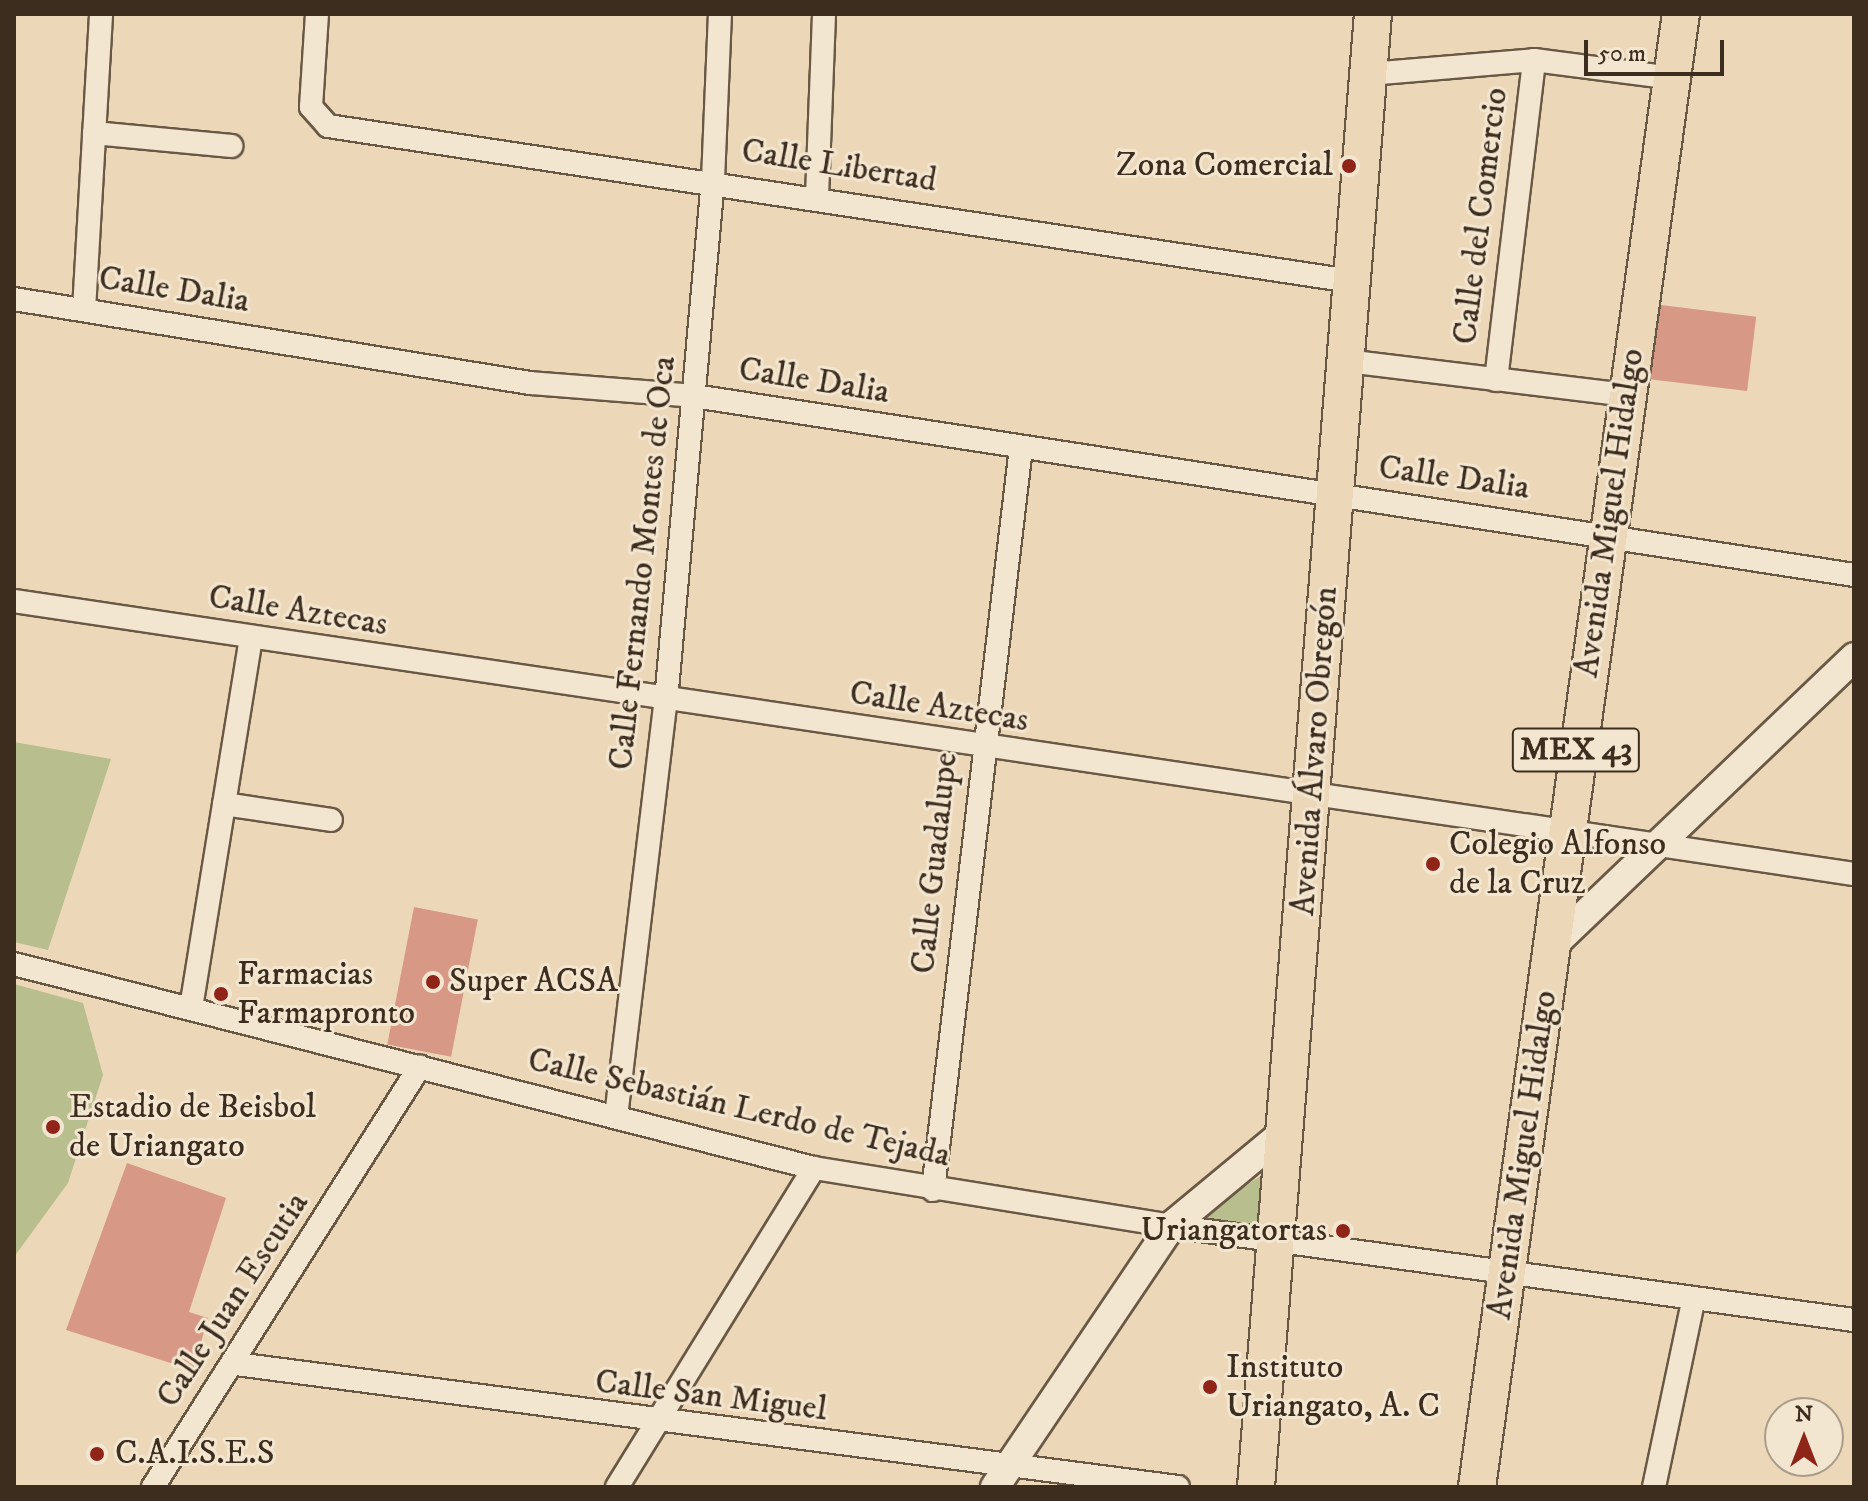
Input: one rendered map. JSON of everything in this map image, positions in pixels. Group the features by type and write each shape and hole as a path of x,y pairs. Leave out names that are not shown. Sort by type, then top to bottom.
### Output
{"main road":[{"name":"Avenida Álvaro Obregón","path":"1256,1487 1287,1130 1373,14"},
{"name":"Avenida Miguel Hidalgo","path":"1477,1487 1552,946 1604,534 1681,14"}],"street":[{"path":"84,310 101,14"},
{"name":"Calle Libertad","path":"317,14 311,107 317,119 1351,281"},
{"name":"Calle Fernando Montes de Oca","path":"616,1117 666,700 713,180 720,14"},
{"path":"817,197 824,14"},
{"path":"1369,74 1534,60 1672,78"},
{"name":"Calle del Comercio","path":"1496,380 1534,60"},
{"path":"94,133 231,146"},
{"name":"Calle Dalia","path":"14,299 530,383 694,396 1854,575"},
{"path":"1346,361 1627,395"},
{"name":"Calle Guadalupe","path":"933,1190 982,748 1021,448"},
{"name":"Calle Aztecas","path":"14,601 1311,797 1854,874"},
{"path":"191,1008 251,639"},
{"path":"1552,946 1665,845 1854,657"},
{"path":"224,804 331,820"},
{"name":"Calle Sebastián Lerdo de Tejada","path":"14,964 814,1168 933,1190 1171,1226 1854,1320"},
{"name":"Calle Juan Escutia","path":"153,1487 236,1364 420,1067"},
{"path":"1001,1477 1171,1226 1287,1130"},
{"path":"617,1487 814,1168"},
{"path":"1654,1487 1694,1298"},
{"name":"Calle San Miguel","path":"236,1364 1001,1477 1178,1487"}],"green space":[{"path":"14,742 111,759 48,950 14,942"},
{"name":"Estadio de Beisbol de Uriangato","path":"14,984 83,1003 103,1075 68,1183 14,1257"},
{"path":"1279,1164 1270,1233 1195,1219"}],"building":[{"path":"1653,304 1756,317 1747,391 1644,378"},
{"name":"Super ACSA","path":"414,907 478,919 451,1057 387,1044"},
{"path":"127,1163 226,1198 189,1312 208,1318 193,1370 66,1330"}],"place":[{"name":"Zona Comercial","path":"1349,166"},
{"name":"Colegio Alfonso de la Cruz","path":"1433,864"},
{"name":"Super ACSA","path":"433,982"},
{"name":"Farmacias Farmapronto","path":"221,994"},
{"name":"Estadio de Beisbol de Uriangato","path":"53,1127"},
{"name":"Uriangatortas","path":"1343,1231"},
{"name":"Instituto Uriangato, A. C","path":"1210,1387"},
{"name":"C.A.I.S.E.S","path":"97,1454"}]}
